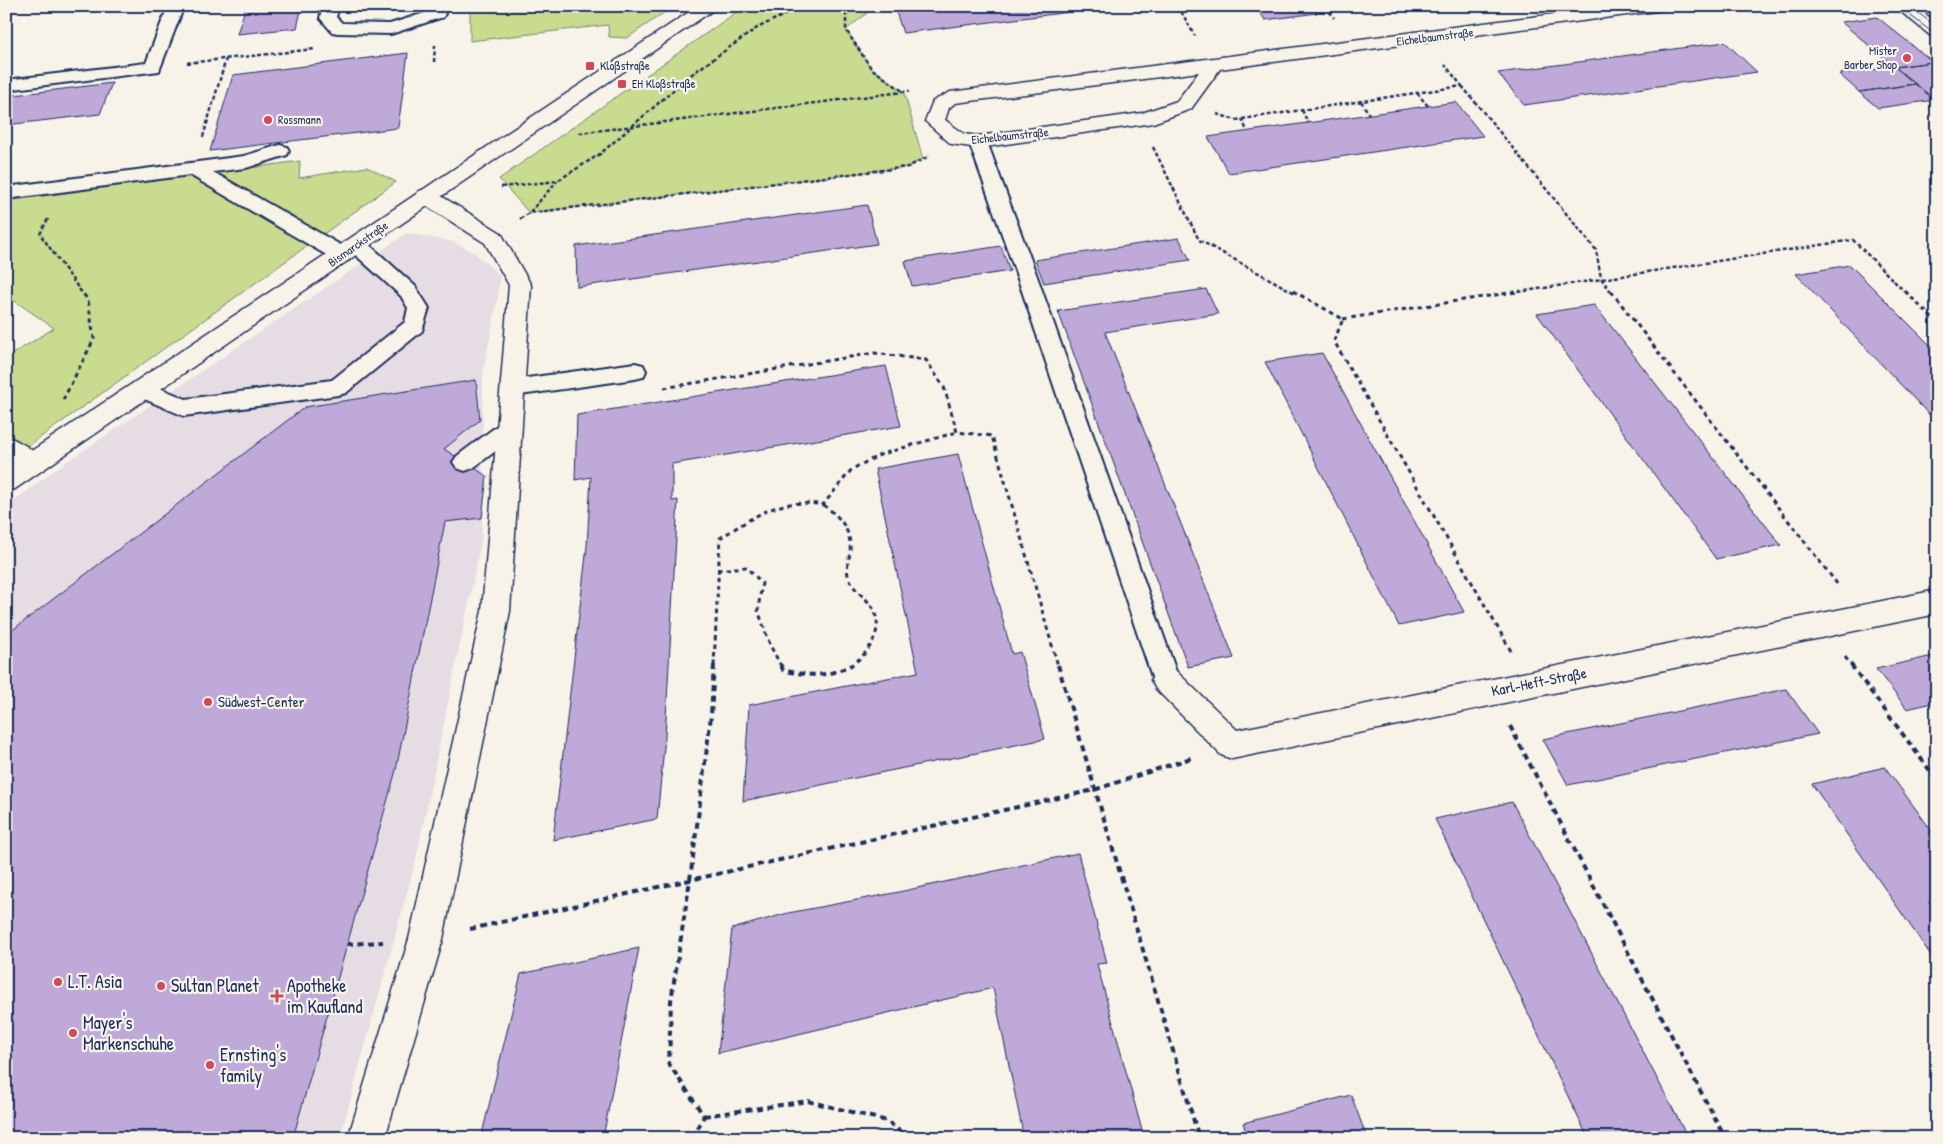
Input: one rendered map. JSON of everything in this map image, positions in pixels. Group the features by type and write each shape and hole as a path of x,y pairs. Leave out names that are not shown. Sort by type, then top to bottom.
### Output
{"street":[{"name":"Bismarckstraße","path":"6,482 350,250 426,196 710,6"},
{"name":"Eichelbaumstraße","path":"1184,105 1139,120 978,142 958,140 935,121 940,105 950,98 1213,66 1657,6"},
{"path":"1903,6 1937,32"},
{"path":"1184,105 1213,66"},
{"path":"366,1138 426,939 496,611 520,285 493,238 426,196"},
{"path":"6,446 31,464"},
{"name":"Karl-Heft-Straße","path":"1232,745 1937,602"},
{"path":"1166,680 1232,745"}],"lane":[{"path":"6,85 153,67 176,6"},
{"path":"331,6 328,18 338,28 391,29 438,10"},
{"path":"978,142 1025,270 1166,680"},
{"path":"6,193 246,162 280,151"},
{"path":"143,389 184,408 338,386 415,326 419,308 408,291 350,250 193,169"},
{"path":"513,388 635,371"},
{"path":"466,462 509,429"}],"path":[{"path":"493,238 529,213 557,181 600,154 692,74 757,28 803,6"},
{"path":"846,6 846,30 871,68 904,92"},
{"path":"1424,38 1596,250 1601,278 1863,617"},
{"path":"153,67 321,48"},
{"path":"193,169 226,59"},
{"path":"1184,105 1236,120 1462,86"},
{"path":"576,134 932,88 950,98"},
{"path":"1418,93 1428,106"},
{"path":"1361,101 1368,114"},
{"path":"1302,110 1308,123"},
{"path":"1242,119 1247,131"},
{"path":"1139,120 1199,240 1343,319 1853,240 1937,322"},
{"path":"529,213 908,168 958,140"},
{"path":"492,188 557,181"},
{"path":"60,406 94,339 88,300 57,260 40,234 66,185"},
{"path":"1343,319 1334,341 1530,684"},
{"path":"663,388 874,353 926,360 944,387 957,432"},
{"path":"823,506 852,469 882,454 957,432 992,436 1094,790 1199,1138"},
{"path":"704,1116 669,1064 671,1001 690,880 711,716 718,570 720,538 764,510 781,503 807,501 837,513 846,529 851,547 846,563 850,582 865,598 875,614 875,633 868,654 844,671 811,677 783,670 770,645 758,610 762,584 746,567 718,570"},
{"path":"1820,625 1937,780"},
{"path":"1492,692 1725,1138"},
{"path":"426,939 1094,790 1232,745"},
{"path":"704,1116 808,1101 887,1121 908,1138"},
{"path":"693,1138 704,1116"}],"shaded area":[{"name":"Südwest-Center","path":"407,233 454,242 473,252 500,275 498,297 483,373 482,537 416,860 340,1138 6,1138 6,507 56,469"}],"green space":[{"path":"470,6 674,6 627,38 609,37 608,25 470,41"},
{"path":"745,6 876,6 846,30 871,68 904,92 923,159 908,167 529,213 499,179"},
{"path":"300,161 299,178 367,167 396,182 6,462 6,358 54,328 6,295 6,201"}],"building":[{"path":"246,6 302,6 297,28 237,34"},
{"path":"894,6 1118,6 903,33"},
{"path":"1256,6 1312,6 1317,13 1265,20"},
{"path":"1877,17 1933,62 1895,67 1841,22"},
{"path":"1725,42 1757,72 1524,105 1498,73"},
{"path":"408,53 398,128 210,151 233,75"},
{"path":"1933,62 1937,65 1935,100 1895,67"},
{"path":"1895,67 1915,84 1859,92 1839,74"},
{"path":"112,83 100,114 6,125 6,96"},
{"path":"1915,84 1935,100 1878,108 1859,92"},
{"path":"1456,102 1483,136 1229,173 1208,137"},
{"path":"867,205 877,244 577,287 576,246"},
{"path":"1179,238 1190,260 1044,283 1035,260"},
{"path":"1001,246 1010,271 912,286 905,261"},
{"path":"1850,265 1937,352 1937,423 1796,274"},
{"path":"1206,289 1218,314 1105,332 1234,658 1188,667 1058,311"},
{"path":"1594,305 1781,545 1716,559 1537,314"},
{"path":"1322,353 1464,612 1399,626 1265,362"},
{"path":"886,366 901,426 672,464 672,501 678,500 665,737 657,819 553,840 587,546 591,477 575,480 577,415"},
{"name":"Südwest-Center","path":"476,380 480,420 444,449 487,476 482,518 445,522 396,770 293,1138 6,1138 6,635 305,407"},
{"path":"958,454 1012,654 1020,652 1045,739 743,801 749,705 918,672 875,469"},
{"path":"1937,655 1937,702 1907,709 1876,669"},
{"path":"1786,689 1818,734 1568,785 1543,739"},
{"path":"1885,767 1937,838 1937,964 1812,784"},
{"path":"1512,802 1688,1138 1588,1138 1435,819"},
{"path":"1078,853 1107,963 1097,964 1144,1138 1024,1138 993,988 718,1053 732,929 788,913 894,893"},
{"path":"639,948 603,1138 481,1138 521,974"},
{"path":"1351,1095 1367,1138 1248,1138 1243,1123"}],"tram line":[{"path":"1898,6 1937,36"},
{"path":"1917,12 1937,27"}],"place":[{"name":"Mister Barber Shop","path":"1907,58"},
{"name":"Kloßstraße","path":"590,66"},
{"name":"EH Kloßstraße","path":"622,84"},
{"name":"Rossmann","path":"268,120"},
{"name":"Südwest-Center","path":"208,702"},
{"name":"L.T. Asia","path":"58,982"},
{"name":"Sultan Planet","path":"161,986"},
{"name":"Apotheke im Kaufland","path":"277,996"},
{"name":"Mayer's Markenschuhe","path":"73,1033"},
{"name":"Ernsting's family","path":"210,1065"}]}
